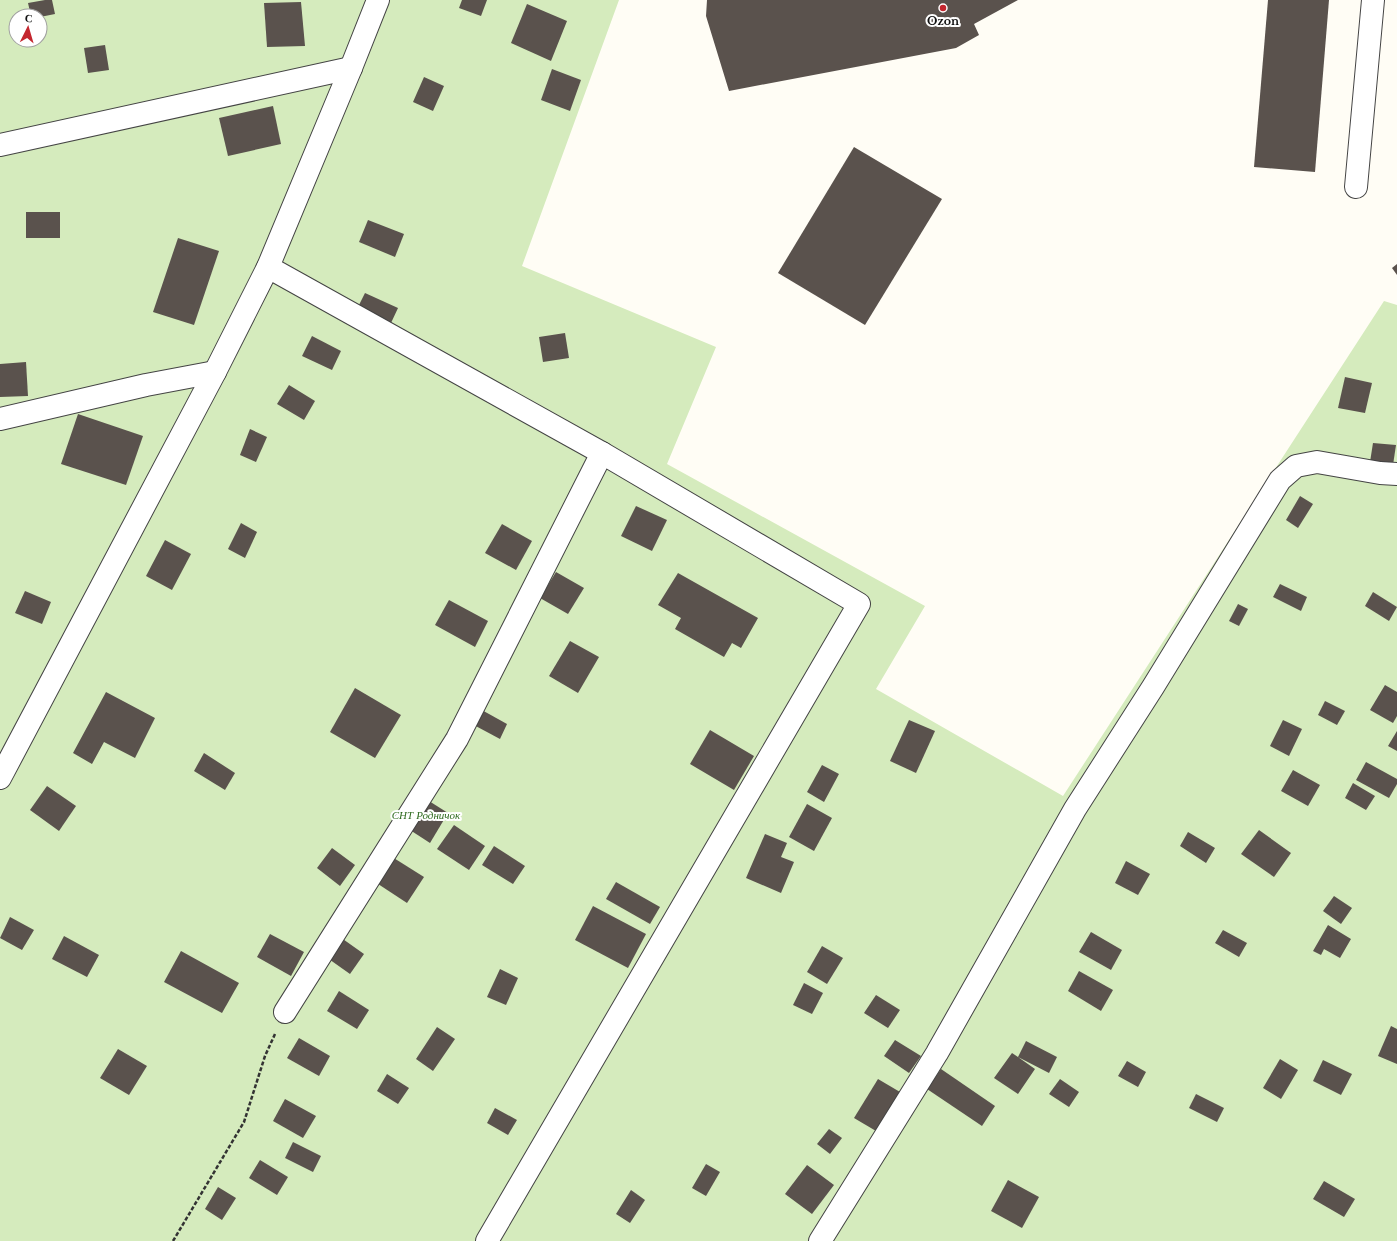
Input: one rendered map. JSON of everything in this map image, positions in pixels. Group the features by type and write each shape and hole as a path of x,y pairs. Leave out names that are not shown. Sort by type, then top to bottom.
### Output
{"street":[{"path":"0,778 268,267 352,68 378,0"},
{"path":"1356,187 1373,0"},
{"path":"0,145 352,68"},
{"path":"268,267 602,453 859,604 487,1241"},
{"path":"0,419 146,385 214,372"},
{"path":"285,1012 457,738 602,453"},
{"path":"820,1241 936,1053 1075,809 1153,687 1280,480 1296,466 1316,462 1380,473 1397,474"}],"path":[{"path":"173,1241 244,1122 265,1056 285,1012"}],"green space":[{"name":"СНТ Родничок","path":"0,0 619,0 522,266 716,347 667,464 925,606 876,689 1063,796 1384,301 1397,305 1397,1241 0,1241"}],"building":[{"path":"52,0 55,14 48,15 48,8 29,8 28,3"},
{"path":"462,0 487,0 481,16 459,8"},
{"path":"707,0 1018,0 974,24 979,35 956,48 729,91 706,16"},
{"path":"1268,0 1329,0 1315,172 1254,167"},
{"path":"301,2 305,46 267,47 264,3"},
{"path":"527,4 567,21 551,61 511,43"},
{"path":"105,45 109,70 88,73 84,48"},
{"path":"552,69 581,80 570,111 541,100"},
{"path":"424,77 444,86 433,111 413,102"},
{"path":"273,106 281,144 228,156 219,118"},
{"path":"854,147 942,199 865,325 778,273"},
{"path":"26,212 60,212 60,238 26,238"},
{"path":"368,220 404,234 395,257 359,242"},
{"path":"178,238 219,251 194,325 153,312"},
{"path":"1397,264 1397,275 1392,268"},
{"path":"365,293 398,308 391,323 358,307"},
{"path":"565,333 569,358 543,362 539,337"},
{"path":"312,336 341,351 332,370 302,356"},
{"path":"26,362 28,396 0,397 0,364"},
{"path":"1345,377 1372,383 1365,413 1338,408"},
{"path":"289,385 315,401 304,420 277,404"},
{"path":"78,414 143,436 126,485 61,464"},
{"path":"250,429 267,437 256,462 240,455"},
{"path":"1373,443 1396,445 1393,465 1370,462"},
{"path":"1300,496 1313,504 1298,528 1286,520"},
{"path":"636,506 667,520 652,551 621,536"},
{"path":"241,523 257,532 245,558 228,549"},
{"path":"502,524 532,541 516,570 485,553"},
{"path":"165,540 191,554 172,590 146,576"},
{"path":"556,572 584,588 568,614 540,598"},
{"path":"678,573 758,618 741,648 732,643 724,657 675,629 681,618 658,605"},
{"path":"1280,584 1307,597 1301,611 1273,597"},
{"path":"25,591 51,602 42,624 15,613"},
{"path":"1373,592 1397,607 1389,621 1365,606"},
{"path":"449,600 488,621 475,647 435,625"},
{"path":"1238,604 1248,609 1239,626 1229,621"},
{"path":"570,641 599,657 578,693 549,676"},
{"path":"1385,685 1397,692 1397,716 1393,723 1370,710"},
{"path":"355,688 401,715 375,758 330,732"},
{"path":"106,692 155,718 135,758 104,742 92,764 73,753"},
{"path":"1325,701 1345,711 1337,725 1318,715"},
{"path":"480,709 507,724 500,739 472,724"},
{"path":"909,720 935,731 916,773 890,761"},
{"path":"1283,720 1302,729 1289,756 1270,746"},
{"path":"710,730 754,756 734,790 690,764"},
{"path":"1397,731 1397,751 1388,746"},
{"path":"204,753 235,773 225,790 194,771"},
{"path":"1366,762 1397,779 1397,784 1389,798 1356,780"},
{"path":"822,765 839,774 824,802 807,792"},
{"path":"1293,770 1320,785 1308,806 1281,791"},
{"path":"1353,783 1375,796 1366,810 1345,798"},
{"path":"47,786 76,806 59,831 30,810"},
{"path":"429,801 448,813 430,843 410,830"},
{"path":"807,804 832,818 814,851 789,837"},
{"path":"454,825 485,846 469,870 437,849"},
{"path":"1259,830 1291,853 1274,877 1241,854"},
{"path":"1188,832 1215,848 1206,863 1180,846"},
{"path":"765,834 787,843 781,857 794,862 781,893 746,878"},
{"path":"494,846 525,866 513,884 482,865"},
{"path":"332,848 355,865 340,886 317,868"},
{"path":"389,855 424,877 407,903 372,880"},
{"path":"1126,861 1150,874 1138,895 1115,883"},
{"path":"616,882 660,907 650,924 606,899"},
{"path":"1334,896 1352,908 1341,924 1323,911"},
{"path":"593,906 646,934 628,968 575,940"},
{"path":"10,917 34,930 22,950 0,938"},
{"path":"1328,925 1351,939 1340,958 1324,949 1321,955 1313,951"},
{"path":"1223,930 1247,943 1239,957 1215,943"},
{"path":"1091,932 1122,950 1111,970 1079,952"},
{"path":"270,934 304,952 291,976 257,957"},
{"path":"64,936 99,955 87,977 52,959"},
{"path":"340,937 364,954 350,974 326,957"},
{"path":"822,946 843,958 827,984 807,972"},
{"path":"181,951 239,983 222,1013 164,982"},
{"path":"500,969 518,978 506,1005 487,997"},
{"path":"1079,971 1113,990 1101,1011 1068,991"},
{"path":"804,983 823,993 812,1014 793,1005"},
{"path":"339,991 369,1010 357,1029 327,1011"},
{"path":"876,995 900,1010 888,1028 864,1013"},
{"path":"1391,1026 1397,1029 1397,1064 1378,1056"},
{"path":"437,1027 455,1039 433,1071 416,1059"},
{"path":"299,1038 330,1056 319,1076 287,1058"},
{"path":"895,1040 921,1056 909,1073 884,1056"},
{"path":"1026,1041 1057,1057 1049,1073 1018,1057"},
{"path":"118,1049 147,1066 129,1095 100,1078"},
{"path":"1012,1053 1035,1069 1018,1094 994,1078"},
{"path":"1280,1059 1298,1070 1281,1099 1263,1088"},
{"path":"1323,1060 1352,1074 1341,1095 1313,1081"},
{"path":"1127,1061 1146,1072 1138,1087 1118,1076"},
{"path":"941,1069 995,1106 982,1126 927,1089"},
{"path":"387,1074 409,1088 398,1104 377,1091"},
{"path":"878,1079 900,1092 876,1131 854,1118"},
{"path":"1060,1079 1079,1092 1069,1107 1049,1094"},
{"path":"1196,1094 1224,1108 1217,1122 1189,1108"},
{"path":"285,1099 316,1116 303,1138 273,1121"},
{"path":"495,1108 517,1120 508,1135 487,1123"},
{"path":"829,1129 842,1138 830,1154 817,1144"},
{"path":"293,1142 321,1156 313,1172 285,1158"},
{"path":"260,1160 288,1177 277,1195 249,1178"},
{"path":"706,1164 720,1172 706,1196 692,1188"},
{"path":"807,1165 834,1185 812,1214 785,1194"},
{"path":"1008,1180 1039,1197 1022,1228 991,1211"},
{"path":"1324,1181 1355,1199 1344,1217 1313,1199"},
{"path":"218,1187 236,1198 222,1220 205,1209"},
{"path":"631,1190 645,1200 630,1223 616,1214"}],"place":[{"name":"Ozon","path":"943,8"}]}
